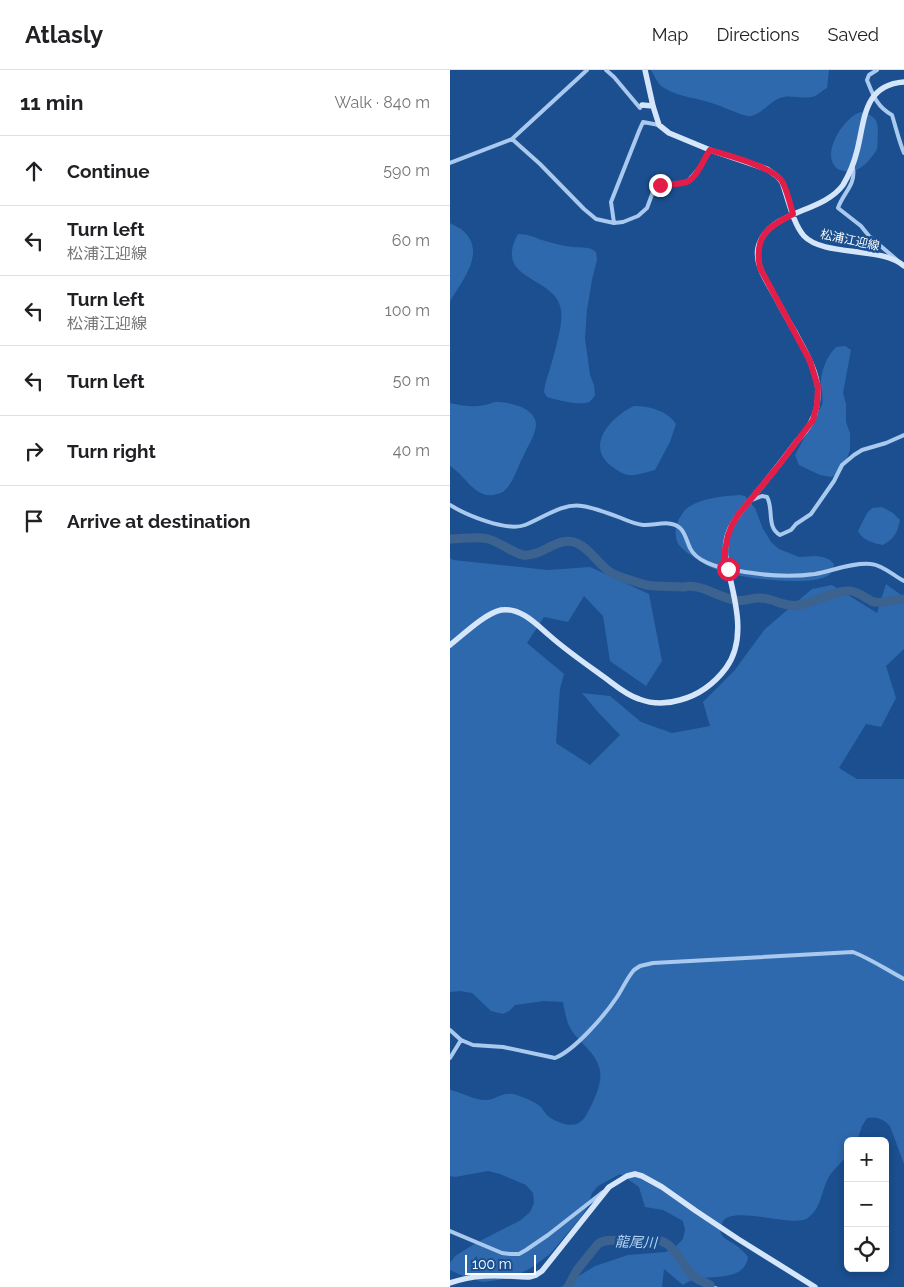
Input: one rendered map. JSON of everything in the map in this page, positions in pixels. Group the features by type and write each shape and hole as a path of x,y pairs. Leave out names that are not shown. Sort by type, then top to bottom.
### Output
{"street":[{"path":"450,163 512,139 587,70"},
{"path":"606,70 640,108 642,106 653,106"},
{"path":"614,223 611,202 643,122 659,125 645,70"},
{"path":"877,70 869,75 867,80 874,96 884,110 892,115 904,154"},
{"path":"450,645 482,620 503,610 518,612 528,618 572,654 624,692 637,699 662,703 685,699 699,694 725,669 735,648 738,631 737,614 725,560 728,535 738,515 813,420 817,405 818,387 810,361 760,268 758,258 759,245 768,229 793,214 829,198 841,187 849,174 857,152 871,98 882,88 894,83 904,82"},
{"name":"松浦江迎線","path":"659,125 669,133 710,150 766,169 778,177 782,182 801,231 811,242 827,247 879,256 902,265"},
{"path":"512,139 596,219 614,223 623,222 638,216 647,208 654,189 660,185 688,181 700,168 710,150"},
{"path":"852,165 854,176 838,208 862,226 870,236 902,265"},
{"path":"750,501 762,496 767,497 774,532 780,535 791,530 796,524 811,514 834,481 842,465 850,458 862,450 904,435"},
{"path":"450,505 477,518 515,526 523,526 562,508 580,505 644,525 665,523 675,526 681,529 691,551 700,558 728,569 758,574 800,576 872,564 904,581"},
{"path":"450,1030 461,1040 473,1045 503,1047 555,1058 578,1042 600,1019 634,970 640,966 653,963 853,952 904,979"},
{"path":"450,1058 461,1040"},
{"path":"450,1231 502,1253 519,1254 548,1236 609,1187 627,1176 635,1174 662,1187 738,1239 815,1287"},
{"path":"450,1283 483,1275 529,1277 536,1275 542,1271 609,1187"}],"shaded area":[{"path":"651,70 829,70 827,88 816,95 807,98 779,98 760,112 747,116 712,103 672,92 661,86"},
{"path":"861,112 870,115 876,121 878,133 877,150 857,170 848,172 840,170 831,159 833,143 837,134 848,120"},
{"path":"450,223 461,229 469,237 473,255 466,275 450,301"},
{"path":"518,234 561,245 588,248 596,252 597,260 587,310 585,338 595,395 589,402 575,403 562,401 547,397 544,392 559,336 561,310 557,299 549,290 519,270 513,261 512,250"},
{"path":"845,346 851,350 843,393 846,404 846,422 850,433 850,450 843,469 832,477 820,475 799,465 795,455 822,405 821,380 826,362 836,347"},
{"path":"495,402 514,404 531,413 535,418 536,428 510,483 502,492 486,495 471,486 450,466 450,403 473,406"},
{"path":"634,406 658,410 673,419 676,424 670,442 655,470 628,475 617,470 605,460 600,442 609,425"},
{"path":"745,496 755,508 763,529 771,542 779,549 799,557 816,556 830,560 834,564 830,574 818,579 805,581 772,580 740,576 708,566 679,545 676,539 676,528 685,510 704,500"},
{"path":"882,507 893,513 900,520 895,535 883,545 866,539 858,531 867,513 872,508"},
{"path":"450,558 453,560 548,570 590,567 649,594 662,661 646,686 610,661 603,616 584,596 568,622 544,617 527,643 564,674 560,689 556,743 590,765 620,735 582,693 610,696 641,722 672,733 710,726 703,702 734,671 765,629 812,589 832,585 877,613 886,584 904,597 904,649 886,666 896,698 881,727 866,724 839,768 857,779 904,779 904,1164 890,1126 880,1119 874,1117 867,1118 858,1137 844,1137 844,1159 830,1175 818,1205 806,1219 798,1221 746,1215 735,1215 726,1218 720,1230 721,1234 740,1248 748,1257 740,1271 733,1274 697,1279 683,1285 664,1269 662,1287 561,1287 595,1266 628,1255 666,1252 683,1239 685,1230 683,1221 663,1210 645,1207 639,1187 620,1174 598,1186 592,1193 587,1208 581,1217 550,1254 531,1268 515,1276 483,1282 463,1276 450,1270 450,1263 455,1256 521,1220 530,1212 534,1203 533,1193 526,1185 500,1174 488,1171 455,1177 450,1176 450,1090 483,1100 513,1094 537,1104 552,1119 567,1125 573,1125 584,1119 592,1104 600,1081 600,1072 594,1057 570,1028 563,1002 544,1001 515,1005 503,1014 491,1011 472,993 450,992"}],"waterway":[{"path":"450,539 488,539 523,555 536,553 561,542 574,542 584,547 606,569 620,577 646,585 697,587 729,599 763,598 794,606 844,591 856,592 874,602 904,599"},
{"name":"龍尾川","path":"568,1287 577,1270 598,1244 611,1240 657,1240 663,1242 673,1249 692,1275 710,1285"},
{"name":"龍尾川","path":"710,1285 717,1287"}],"route":[{"path":"660,185 688,181 700,168 710,150 773,172 782,182 793,214 768,229 761,240 758,258 760,268 810,361 818,387 817,405 813,420 732,525 725,550 725,560 728,569"}]}
